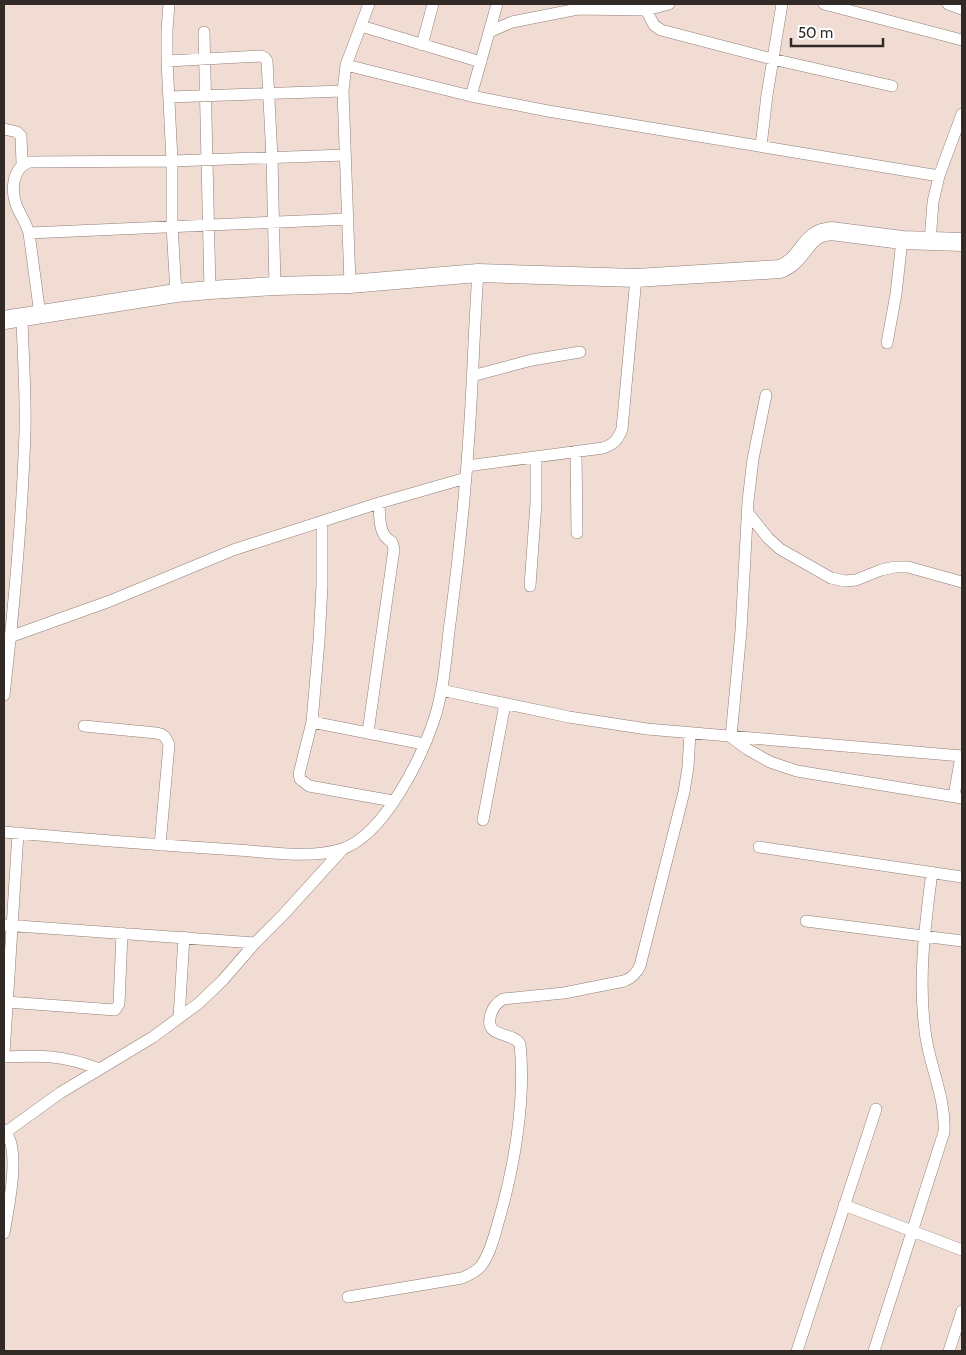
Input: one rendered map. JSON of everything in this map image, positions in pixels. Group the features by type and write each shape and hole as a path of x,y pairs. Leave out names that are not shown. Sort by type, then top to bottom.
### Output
{"main road":[{"path":"4,320 176,293 210,290 350,284 478,273 636,278 780,269 788,267 795,261 820,233 831,231 902,240 962,242"}],"street":[{"path":"169,4 167,30 172,161 172,226 176,293"},
{"path":"350,284 342,91 346,65 369,4"},
{"path":"422,45 433,4"},
{"path":"472,96 497,4"},
{"path":"489,32 512,22 578,9 646,10 669,4"},
{"path":"761,146 772,58 782,4"},
{"path":"824,4 962,40"},
{"path":"948,4 962,9"},
{"path":"646,10 654,25 661,30 892,86"},
{"path":"361,26 481,62"},
{"path":"204,32 210,290"},
{"path":"168,60 261,56 265,58 268,66 275,286"},
{"path":"346,65 472,96 548,111 938,176"},
{"path":"169,97 269,92 342,91"},
{"path":"930,242 933,202 938,176 962,114"},
{"path":"4,129 17,132 21,136 22,164 15,178 13,196 18,210 26,222 29,233 40,315"},
{"path":"22,164 28,162 172,161 345,154"},
{"path":"29,233 348,219"},
{"path":"887,342 896,294 902,240"},
{"path":"4,1234 13,1159 12,1146 5,1131 60,1093 153,1037 179,1018 222,980 343,849 363,837 378,823 408,777 434,719 441,690 467,472 478,273"},
{"path":"7,638 110,600 233,550 379,503 467,472 536,457 612,445 618,439 622,429 636,278"},
{"path":"4,695 7,638 22,492 25,430 22,318"},
{"path":"472,376 532,360 580,352"},
{"path":"731,737 741,631 753,459 766,395"},
{"path":"576,451 577,533"},
{"path":"530,586 536,503 536,457"},
{"path":"368,732 394,549 392,542 383,535 379,503"},
{"path":"748,513 768,538 780,549 831,578 845,581 856,580 881,570 908,567 962,582"},
{"path":"322,522 322,586 319,641 312,722 300,779 309,786 393,802"},
{"path":"441,690 579,719 647,729 962,756 958,797 797,771 770,762 731,737"},
{"path":"482,820 505,704"},
{"path":"312,722 424,744"},
{"path":"84,726 163,734 167,738 169,745 160,845"},
{"path":"348,1297 462,1278 480,1267 486,1258 494,1239 504,1204 515,1147 522,1078 520,1044 518,1040 501,1035 490,1026 489,1020 492,1009 497,1002 503,999 564,993 607,985 631,979 636,973 640,966 684,792 690,733"},
{"path":"4,832 160,845 315,854 343,849"},
{"path":"18,833 8,926 4,1056 57,1056 99,1069"},
{"path":"759,847 962,877"},
{"path":"874,1351 944,1132 945,1116 925,1033 921,994 924,936 932,872"},
{"path":"806,921 962,941"},
{"path":"8,926 255,943"},
{"path":"7,1002 115,1010 120,1004 122,933"},
{"path":"179,1018 184,937"},
{"path":"797,1351 876,1109"},
{"path":"844,1205 962,1250"},
{"path":"949,1351 962,1311"}]}
